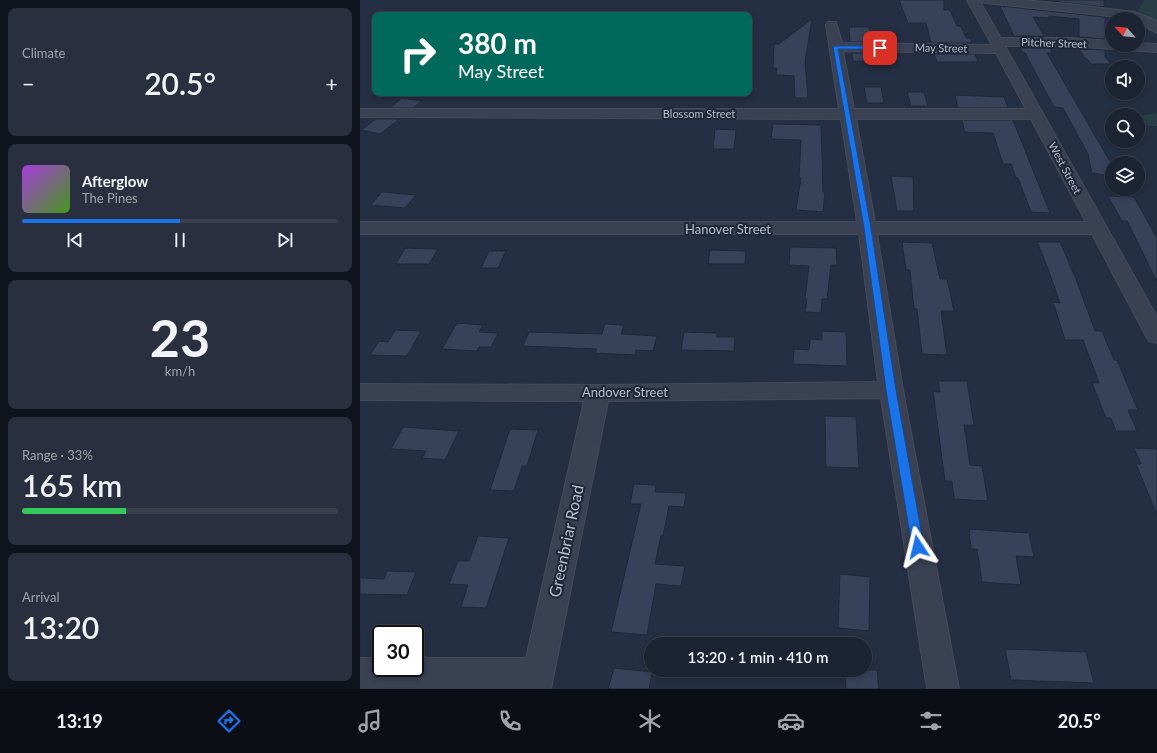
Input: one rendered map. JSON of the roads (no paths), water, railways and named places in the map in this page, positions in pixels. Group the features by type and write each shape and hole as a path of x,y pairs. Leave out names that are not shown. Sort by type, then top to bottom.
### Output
{"street":[{"name":"West Street","path":"973,0 1037,114 1097,228 1157,336"},
{"path":"985,0 1129,15 1142,18 1151,23 1157,29"},
{"path":"832,25 867,228 891,390 943,689"},
{"name":"Pitcher Street","path":"998,45 1062,42 1105,45"},
{"name":"May Street","path":"835,47 998,45"},
{"name":"Pitcher Street","path":"1145,47 1157,48"},
{"name":"Blossom Street","path":"360,113 847,115 1037,114"},
{"name":"Hanover Street","path":"360,228 1097,228"},
{"name":"Andover Street","path":"360,392 598,393 891,390"},
{"name":"Greenbriar Road","path":"537,682 598,393"},
{"path":"360,674 537,682"}]}
